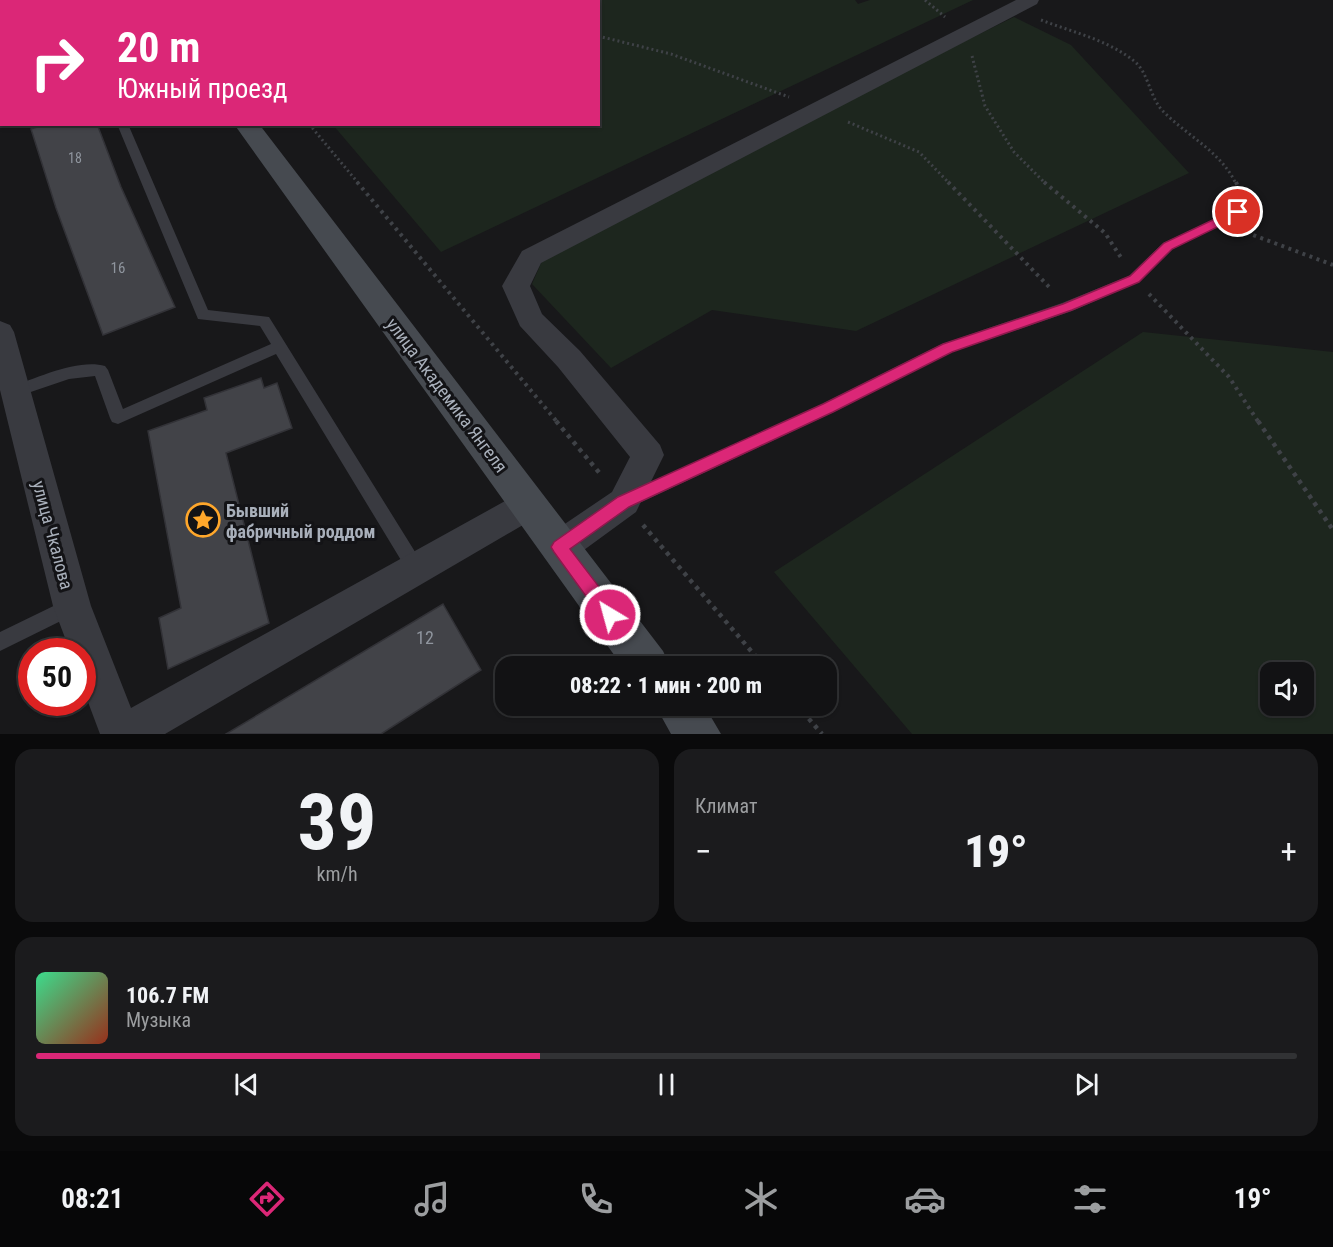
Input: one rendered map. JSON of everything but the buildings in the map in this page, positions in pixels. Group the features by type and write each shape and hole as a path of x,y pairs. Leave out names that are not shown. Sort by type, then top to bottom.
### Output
{"main road":[{"name":"улица Академика Янгеля","path":"247,126 641,656"},
{"path":"685,716 698,734"}],"street":[{"path":"560,547 624,502 648,455 569,359 530,319 516,286 531,257 1022,4"},
{"name":"улица Чкалова","path":"0,332 72,606 123,734"},
{"path":"123,734 528,505"}],"lane":[{"path":"123,126 203,315 264,321 416,569"},
{"path":"624,502 828,408 947,348 1067,307 1134,279 1168,246 1238,212"},
{"path":"16,391 68,373 100,370 118,418 280,346"},
{"path":"0,642 72,606"}],"path":[{"path":"1022,4 1134,61 1147,76 1150,93 1169,117 1227,168 1240,190 1238,212 1253,235 1333,265"},
{"path":"965,33 985,106 1014,152 1057,195 1105,233 1134,279 1229,377 1303,490 1333,530"},
{"path":"600,36 627,41 688,59 880,133 919,152 1035,270 1067,307"},
{"path":"311,126 755,656"},
{"path":"806,716 822,734"}],"shaded area":[{"path":"600,0 855,0 858,4 870,0 973,0 441,252 334,126 600,126"},
{"path":"1014,17 1071,45 1189,173 856,331 712,310 611,368 532,284 549,245"},
{"path":"1143,332 1333,352 1333,734 912,734 774,572"}],"place":[{"name":"Бывший фабричный роддом","path":"203,520"}],"route":[{"path":"610,615 560,547 624,502 828,408 947,348 1067,307 1134,279 1168,246 1238,212"}]}
